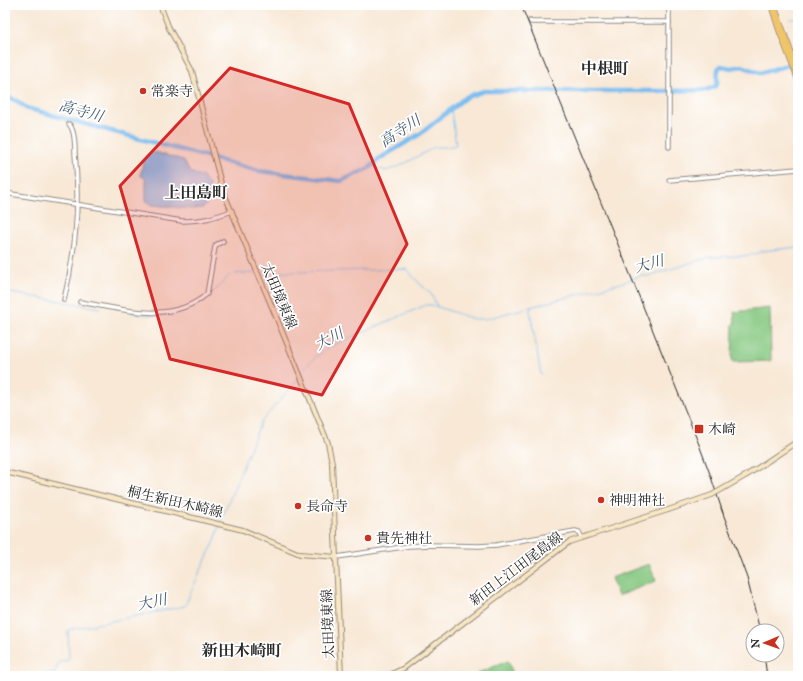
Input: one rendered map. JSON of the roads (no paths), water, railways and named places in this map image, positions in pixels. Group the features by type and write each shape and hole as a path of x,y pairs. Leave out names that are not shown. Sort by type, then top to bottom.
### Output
{"highway":[{"path":"771,5 793,63 798,71"},
{"path":"774,5 798,80"}],"main road":[{"name":"太田境東線","path":"160,5 169,28 192,72 223,191 328,443 332,459 341,676"},
{"name":"新田上江田尾島線","path":"388,676 404,668 562,546 581,537 712,495 747,475 798,441"},
{"name":"桐生新田木崎線","path":"5,472 249,532 300,554 337,557"}],"street":[{"path":"668,147 669,5"},
{"path":"530,20 532,22 669,22"},
{"path":"64,300 75,242 78,204 75,146 72,128 69,124"},
{"path":"669,180 798,169"},
{"path":"5,193 182,221 200,221 232,211"},
{"path":"80,302 151,313 174,311 190,306 207,294 215,247 223,241"},
{"path":"337,557 409,546 496,545 575,531 579,532 581,537"}],"water":[{"path":"155,152 183,160 190,172 203,177 210,186 208,203 203,208 192,209 152,205 146,201 146,179 140,175 143,160"}],"waterway":[{"path":"791,19 798,19"},
{"name":"高寺川","path":"5,96 17,101 26,108 259,171 341,181 369,168 379,159 420,134 466,97 484,91 706,90 717,84 718,69 721,66 731,68 742,66 760,73 798,62"},
{"path":"372,166 386,171 398,167 435,147 456,145 451,109"},
{"name":"大川","path":"301,373 308,364 333,345 426,305 432,305 474,319 485,319 621,283 640,276 648,276 710,257 743,256 756,254 762,251 798,247"},
{"path":"260,273 405,269 408,270 431,294 437,306"},
{"path":"235,274 255,273"},
{"path":"132,313 163,315 187,310 208,297 230,275"},
{"path":"5,292 101,308"},
{"path":"531,307 530,311 541,375"},
{"name":"大川","path":"220,523 261,422 299,378"},
{"name":"大川","path":"44,676 48,673 55,673 59,662 68,660 68,630 185,606 215,541 219,526"}],"railway":[{"path":"521,5 698,442 723,513"},
{"path":"721,508 747,578 758,623"},
{"path":"765,663 767,676"}],"place":[{"name":"常楽寺","path":"143,91"},
{"name":"木崎","path":"699,429"},
{"name":"神明神社","path":"601,500"},
{"name":"長命寺","path":"298,506"},
{"name":"貴先神社","path":"368,538"}],"district":[{"name":"中根町","path":"605,68"},
{"name":"上田島町","path":"196,192"},
{"name":"新田木崎町","path":"242,650"}]}
